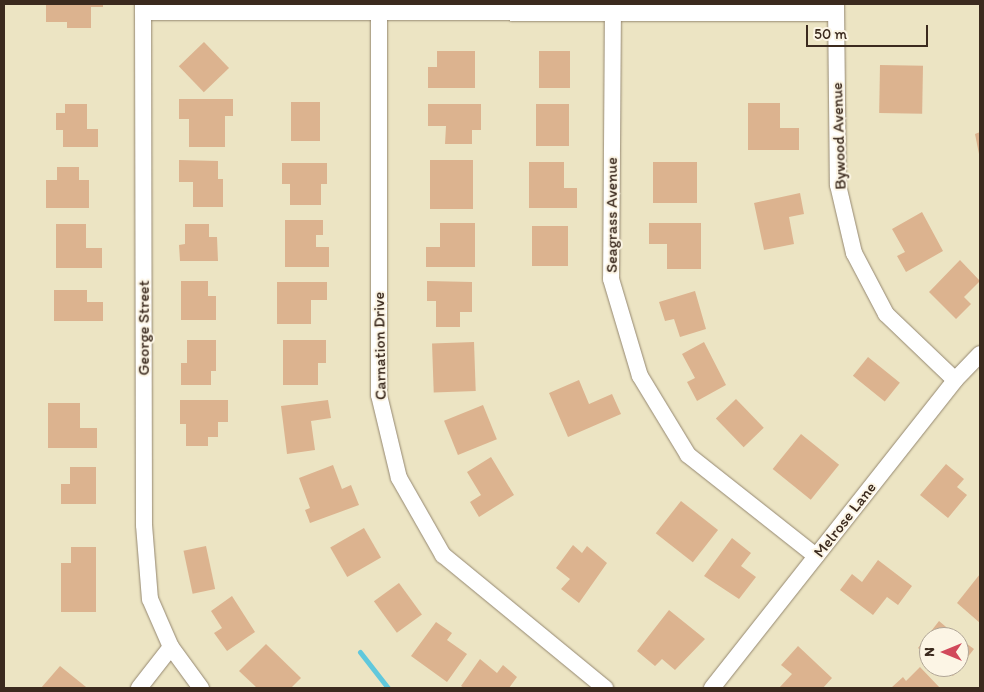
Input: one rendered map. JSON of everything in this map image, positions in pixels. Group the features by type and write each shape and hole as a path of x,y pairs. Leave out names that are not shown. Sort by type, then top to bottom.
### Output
{"street":[{"name":"Seagrass Avenue","path":"614,7 611,279 640,376 688,455 816,556"},
{"path":"143,8 836,8"},
{"name":"George Street","path":"143,8 144,525 150,598 171,647 201,688"},
{"name":"Carnation Drive","path":"379,8 379,395 399,478 443,555 605,688"},
{"name":"Bywood Avenue","path":"836,8 838,185 854,253 886,314 955,380"},
{"name":"Melrose Lane","path":"712,688 955,380 980,354"},
{"path":"139,688 171,647"}],"building":[{"path":"46,4 103,4 103,7 91,7 91,28 67,28 67,22 46,22"},
{"path":"204,42 229,68 204,92 179,66"},
{"path":"437,51 475,51 475,88 428,88 428,67 437,67"},
{"path":"539,51 570,51 570,88 539,88"},
{"path":"880,65 923,66 922,114 879,113"},
{"path":"179,99 233,99 233,116 225,116 225,147 189,147 189,119 179,119"},
{"path":"291,102 320,102 320,141 291,141"},
{"path":"748,103 780,103 780,128 799,128 799,150 748,150"},
{"path":"65,104 87,104 87,129 98,129 98,147 63,147 63,130 56,130 56,113 65,113"},
{"path":"428,104 481,104 481,130 472,130 472,144 445,144 446,126 428,126"},
{"path":"536,104 569,104 569,146 536,146"},
{"path":"980,132 980,154 979,154 975,134"},
{"path":"179,160 218,161 218,179 223,179 223,207 193,207 193,182 179,182"},
{"path":"430,160 473,160 473,209 430,209"},
{"path":"529,162 564,162 564,188 577,188 577,208 529,208"},
{"path":"653,162 697,162 697,203 653,203"},
{"path":"282,163 327,163 327,184 321,184 321,205 290,205 290,184 282,184"},
{"path":"57,167 79,167 79,180 89,180 89,208 46,208 46,180 57,180"},
{"path":"800,193 804,214 789,217 794,244 764,250 754,203"},
{"path":"922,212 943,251 906,272 897,256 905,252 892,229"},
{"path":"285,220 323,220 323,235 316,235 316,247 329,247 329,267 285,267"},
{"path":"440,223 475,223 475,267 426,267 426,247 440,247"},
{"path":"649,223 701,223 701,269 667,269 667,244 649,244"},
{"path":"56,224 86,224 86,248 102,248 102,268 56,268"},
{"path":"185,224 209,224 209,237 217,237 218,261 180,261 179,245 185,244"},
{"path":"532,226 568,226 568,266 532,266"},
{"path":"960,260 980,281 964,297 971,304 956,319 929,292"},
{"path":"181,281 208,281 208,296 216,296 216,320 181,320"},
{"path":"427,281 472,282 472,312 460,312 460,327 436,327 436,301 427,301"},
{"path":"277,282 327,282 327,300 311,300 311,324 277,324"},
{"path":"54,290 87,290 87,302 103,302 103,321 54,321"},
{"path":"695,291 706,329 680,337 674,319 665,321 659,302"},
{"path":"187,340 216,340 216,371 211,371 211,385 181,385 181,363 187,363"},
{"path":"283,340 326,340 326,363 318,363 318,385 283,385"},
{"path":"474,342 476,391 434,392 432,343"},
{"path":"704,342 726,385 697,401 687,382 695,378 682,354"},
{"path":"868,357 900,383 885,401 853,376"},
{"path":"579,380 589,404 612,394 621,414 568,437 549,393"},
{"path":"736,399 764,428 744,447 716,418"},
{"path":"180,400 228,400 228,422 218,422 218,437 208,437 208,446 186,446 186,424 180,424"},
{"path":"328,400 331,418 311,421 315,450 287,454 281,406"},
{"path":"48,403 80,403 80,428 97,428 97,448 48,448"},
{"path":"483,405 497,439 458,455 444,421"},
{"path":"801,434 839,465 811,500 773,469"},
{"path":"491,457 514,495 479,517 470,502 481,495 467,472"},
{"path":"946,464 964,479 957,487 967,495 948,518 920,495"},
{"path":"333,465 342,489 351,485 359,505 310,523 305,510 310,508 299,478"},
{"path":"70,467 96,467 96,504 61,504 61,484 70,484"},
{"path":"681,501 718,530 693,562 656,533"},
{"path":"364,528 381,557 347,577 330,548"},
{"path":"732,538 751,553 741,566 756,577 739,599 704,576"},
{"path":"573,545 582,553 587,546 607,563 579,603 561,589 570,579 556,568"},
{"path":"206,546 215,589 193,594 184,551"},
{"path":"71,547 96,547 96,612 61,612 61,563 71,563"},
{"path":"878,560 912,586 898,605 887,597 873,615 840,590 852,574 862,582"},
{"path":"980,574 980,623 957,603"},
{"path":"399,583 422,615 397,633 374,601"},
{"path":"232,596 255,632 227,651 214,633 222,628 211,611"},
{"path":"669,610 705,639 675,670 662,659 655,666 637,651"},
{"path":"939,621 946,627 934,627"},
{"path":"436,622 452,633 447,640 467,654 447,682 411,656"},
{"path":"266,644 301,678 291,688 257,688 239,671"},
{"path":"969,645 974,649 969,655"},
{"path":"798,646 832,678 823,688 779,688 792,674 781,665"},
{"path":"480,659 497,673 503,665 517,677 509,688 464,688 461,686"},
{"path":"60,666 86,687 41,688"},
{"path":"919,668 919,677 930,677 940,688 891,688 903,677 906,681"}],"waterway":[{"path":"360,652 388,688"}]}
